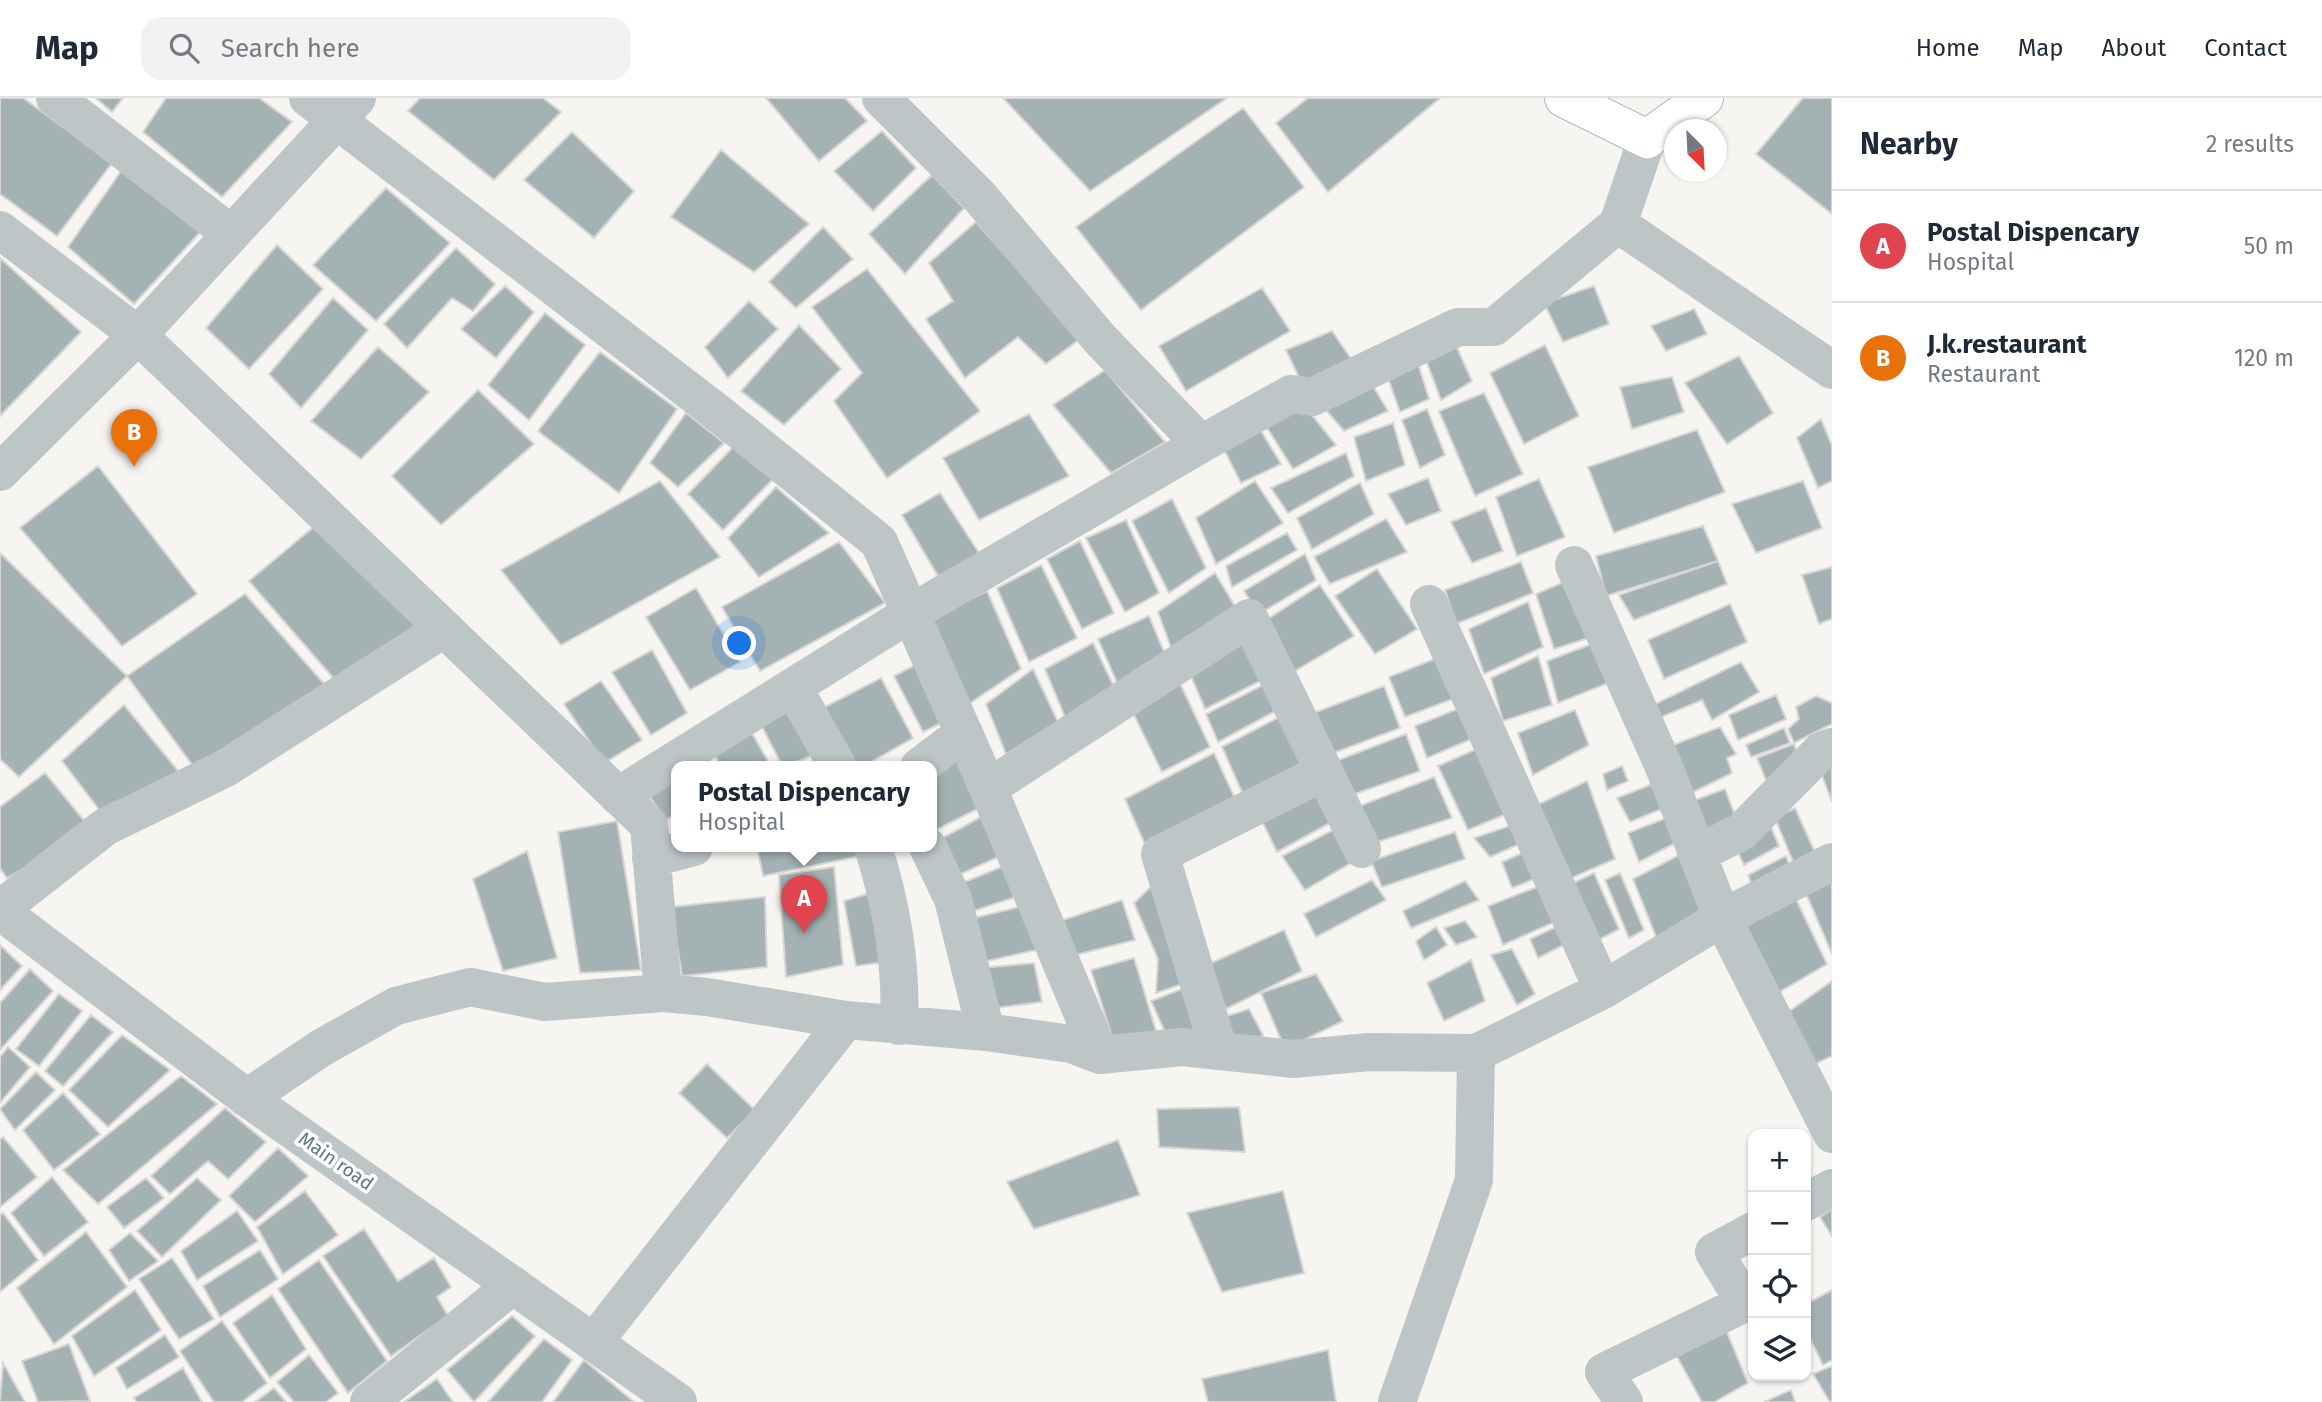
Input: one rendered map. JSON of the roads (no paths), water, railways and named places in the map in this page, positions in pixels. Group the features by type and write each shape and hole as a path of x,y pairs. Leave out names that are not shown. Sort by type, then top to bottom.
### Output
{"main road":[{"path":"1564,98 1647,139 1704,98"}],"street":[{"path":"55,98 230,233"},
{"path":"881,98 979,196 1100,339 1201,443"},
{"path":"0,472 138,335 230,233 334,105 879,541 988,788 1100,1055"},
{"path":"674,761 911,613 1201,443 1291,394 1312,397 1458,327 1494,327 1618,224 1647,139"},
{"path":"1618,224 1832,370"},
{"path":"0,230 138,335 442,630 649,825 663,993"},
{"path":"1574,565 1664,767 1722,918 1832,1134"},
{"path":"1429,604 1603,990"},
{"path":"988,788 1249,618 1362,849"},
{"path":"0,910 105,827 223,769 442,630"},
{"path":"793,687 835,761"},
{"path":"927,761 964,733"},
{"path":"1697,854 1741,832 1821,751 1832,747"},
{"path":"618,796 671,763"},
{"path":"1219,1051 1160,853 1324,772"},
{"path":"651,858 674,852"},
{"path":"875,852 888,893 901,981 899,1026"},
{"path":"930,852 953,899 986,1032"},
{"path":"247,1098 321,1048 396,1006 470,987 545,1002 663,993 707,997 846,1020 986,1032 1071,1044 1100,1055 1182,1047 1293,1059 1369,1052 1476,1054 1603,990 1722,918 1832,862"},
{"name":"Main road","path":"0,910 247,1098 678,1402"},
{"path":"594,1342 846,1020"},
{"path":"1397,1402 1474,1180 1476,1054"},
{"path":"1811,1199 1832,1188"},
{"path":"1624,1402 1604,1373 1745,1303 1714,1252 1748,1234"},
{"path":"369,1402 513,1286"}],"place":[{"name":"J.k.restaurant","path":"134,467"},
{"name":"Postal Dispencary","path":"804,933"}]}
